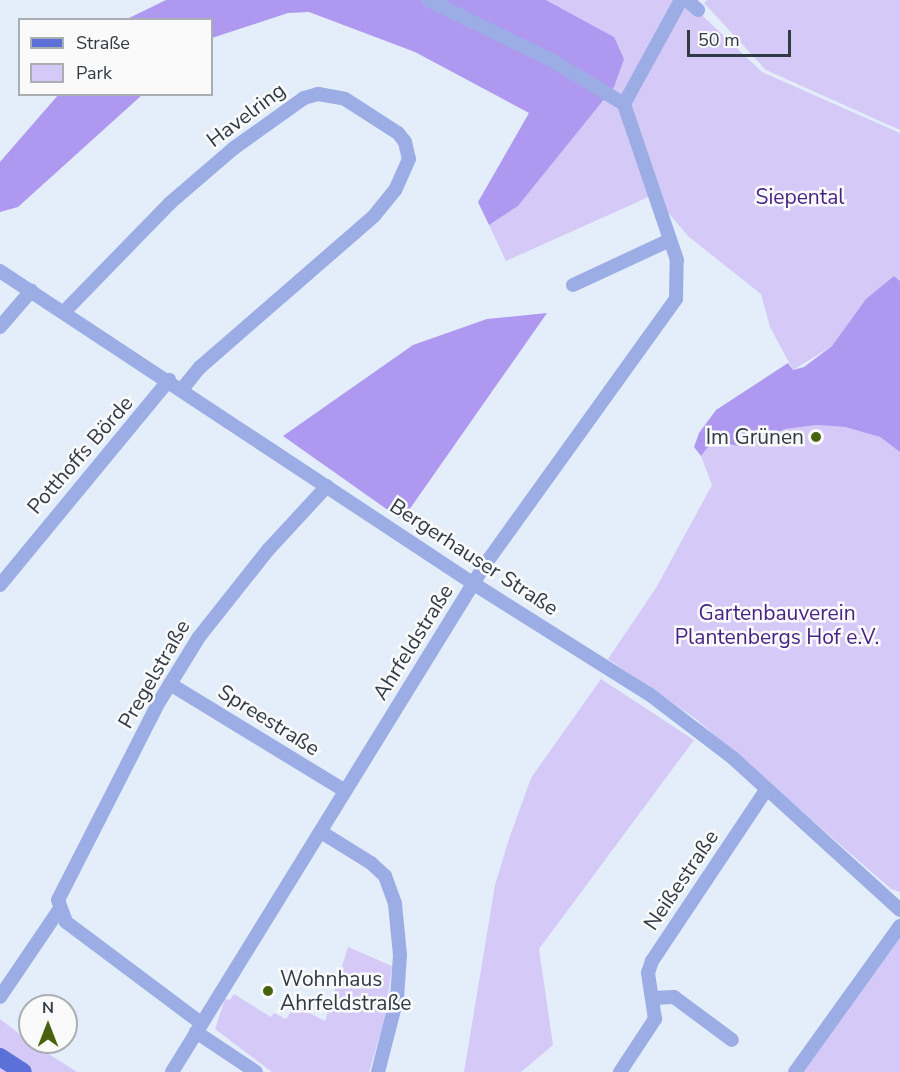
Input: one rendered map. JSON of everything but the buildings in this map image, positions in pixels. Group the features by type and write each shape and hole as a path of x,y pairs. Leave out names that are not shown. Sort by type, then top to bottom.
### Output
{"main road":[{"path":"0,1057 23,1072"}],"street":[{"path":"428,0 553,61 624,104 681,0"},
{"path":"687,0 698,10"},
{"name":"Havelring","path":"64,312 170,203 234,148 304,98 318,94 345,99 398,134 405,142 409,159 395,190 374,216 200,368 182,389"},
{"name":"Ahrfeldstraße","path":"172,1072 474,584 670,311 676,299 678,273 670,240 624,104"},
{"path":"573,285 670,240"},
{"name":"Bergerhauser Straße","path":"0,271 169,380 474,584 657,700 733,758 900,910"},
{"path":"0,327 22,305 31,291"},
{"name":"Potthoffs Börde","path":"0,585 169,380"},
{"name":"Pregelstraße","path":"0,998 59,910 62,889 170,684 222,604 327,486"},
{"name":"Spreestraße","path":"170,684 345,791"},
{"name":"Neißestraße","path":"620,1072 653,1025 653,998 648,973 652,961 766,790"},
{"path":"321,832 371,863 385,876 393,897 400,955 397,998 378,1072"},
{"path":"59,910 66,921 256,1072"},
{"path":"795,1072 900,926"},
{"path":"653,998 674,997 732,1040"}],"green space":[{"name":"Siepental","path":"546,0 686,0 762,72 900,133 900,281 894,276 832,346 793,370 770,327 761,294 689,237 653,195 506,261 489,225 518,206 614,87 614,37"},
{"path":"707,0 900,0 900,130 766,70 704,3"},
{"name":"Gartenbauverein Plantenbergs Hof e.V.","path":"817,425 845,427 880,437 900,452 900,892 891,889 696,719 608,659 656,588 712,485 701,456 713,441 744,447 785,429"},
{"path":"601,679 694,740 539,949 553,1045 521,1072 464,1072 495,885 509,839 531,778"},
{"path":"900,926 900,1072 796,1072"},
{"path":"348,947 392,966 385,1018 369,1072 272,1072 215,1029 225,999 230,1000 234,994 271,1017 274,1013 286,1019 295,1006 325,1021"},
{"path":"0,1019 18,1033 18,1054 49,1054 77,1072 0,1072"}],"shaded area":[{"path":"166,0 546,0 614,37 624,59 614,87 518,206 489,225 478,202 529,113 415,52 309,12 288,13 213,38 213,18 129,18"},
{"path":"57,96 141,96 18,207 0,212 0,162"},
{"path":"894,276 900,281 900,452 880,437 845,427 817,425 785,429 744,447 713,441 701,456 694,447 699,433 716,410 788,363 793,370 804,367 832,346 866,299"},
{"path":"547,313 402,520 283,436 413,345 487,319"}],"place":[{"name":"Im Grünen","path":"816,437"},
{"name":"Wohnhaus Ahrfeldstraße","path":"268,991"}]}
